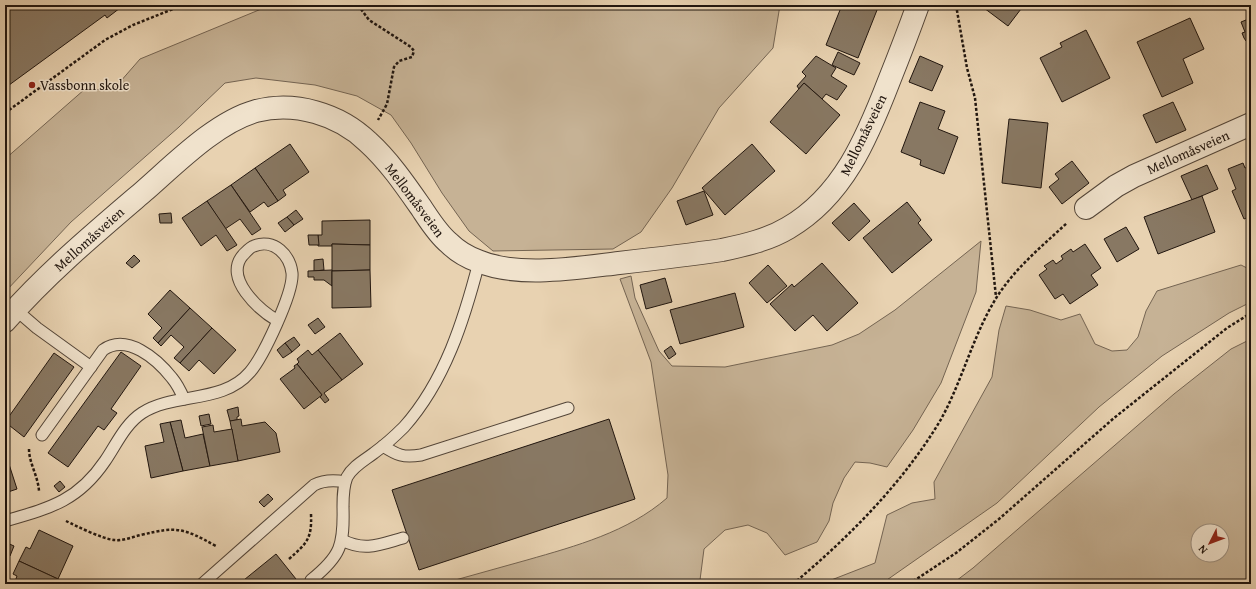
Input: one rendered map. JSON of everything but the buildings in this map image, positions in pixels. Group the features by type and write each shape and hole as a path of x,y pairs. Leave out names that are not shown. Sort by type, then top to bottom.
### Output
{"street":[{"name":"Mellomåsveien","path":"10,315 33,290 82,244 178,161 220,128 238,118 256,111 272,109 291,108 322,114 339,121 367,140 385,160 447,242 464,255 479,262 508,269 523,270 592,266 722,250 760,240 787,229 812,212 831,193 846,173 875,119 918,5"},
{"name":"Mellomåsveien","path":"1086,208 1116,186 1134,176 1251,124"}],"lane":[{"path":"5,521 43,510 68,499 87,484 105,461 126,429 142,413 152,408 184,399 222,391 242,380 258,361 278,321 291,287 291,265 284,254 277,247 265,244 254,246 240,258 237,266 237,274 248,296 258,307 278,321"},
{"path":"311,580 331,563 337,554 342,540 343,496 345,482 348,476 357,465 383,446 408,421 426,398 436,382 458,331 470,298 479,262"},
{"path":"10,315 37,328 91,367"},
{"path":"42,435 103,350 108,347 121,345 131,346 147,354 173,378 184,399"},
{"path":"383,446 402,456 410,457 421,455 568,408"},
{"path":"202,584 232,559 307,490 319,482 336,480 345,482"},
{"path":"342,540 352,545 371,547 404,538"}],"path":[{"path":"5,113 105,40 133,25 183,5"},
{"path":"358,5 369,20 399,41 411,47 414,51 412,57 399,61 394,67 387,104 367,140"},
{"path":"956,5 974,98 996,298"},
{"path":"793,584 814,566 863,518 908,468 937,425 953,395 979,330 1006,283 1033,254 1068,221 1086,208"},
{"path":"909,584 956,553 999,519 1114,418 1227,328 1251,313"},
{"path":"42,435 30,446 29,450 43,510 113,540 126,539 162,530 179,530 196,535 219,547 232,559"},
{"path":"289,559 305,544 309,538 312,515 307,490"}],"shaded area":[{"path":"271,5 780,5 773,48 719,108 672,188 641,232 613,249 493,251 469,231 442,193 411,143 391,115 357,96 315,85 256,78 225,83 179,127 71,222 5,292 5,159 85,89 113,90 140,59"},
{"path":"981,241 976,292 941,383 913,430 887,467 870,463 855,462 844,478 833,503 829,521 817,542 785,555 767,533 748,525 725,530 704,549 700,580 698,584 441,584 583,543 636,520 667,498 668,475 651,362 620,279 631,276 635,298 659,351 672,366 725,367 832,345 859,334 895,310"},
{"path":"1241,265 1251,270 1251,302 1229,313 1162,356 1099,407 997,503 880,584 821,584 875,563 887,515 912,503 935,499 934,482 992,377 999,330 1006,306 1030,310 1061,320 1080,314 1095,344 1112,351 1127,350 1138,337 1146,311 1157,291"},
{"path":"1251,339 1251,576 1243,584 952,584 973,568 1174,394 1231,349"}],"place":[{"name":"Vassbonn skole","path":"32,85"}]}
